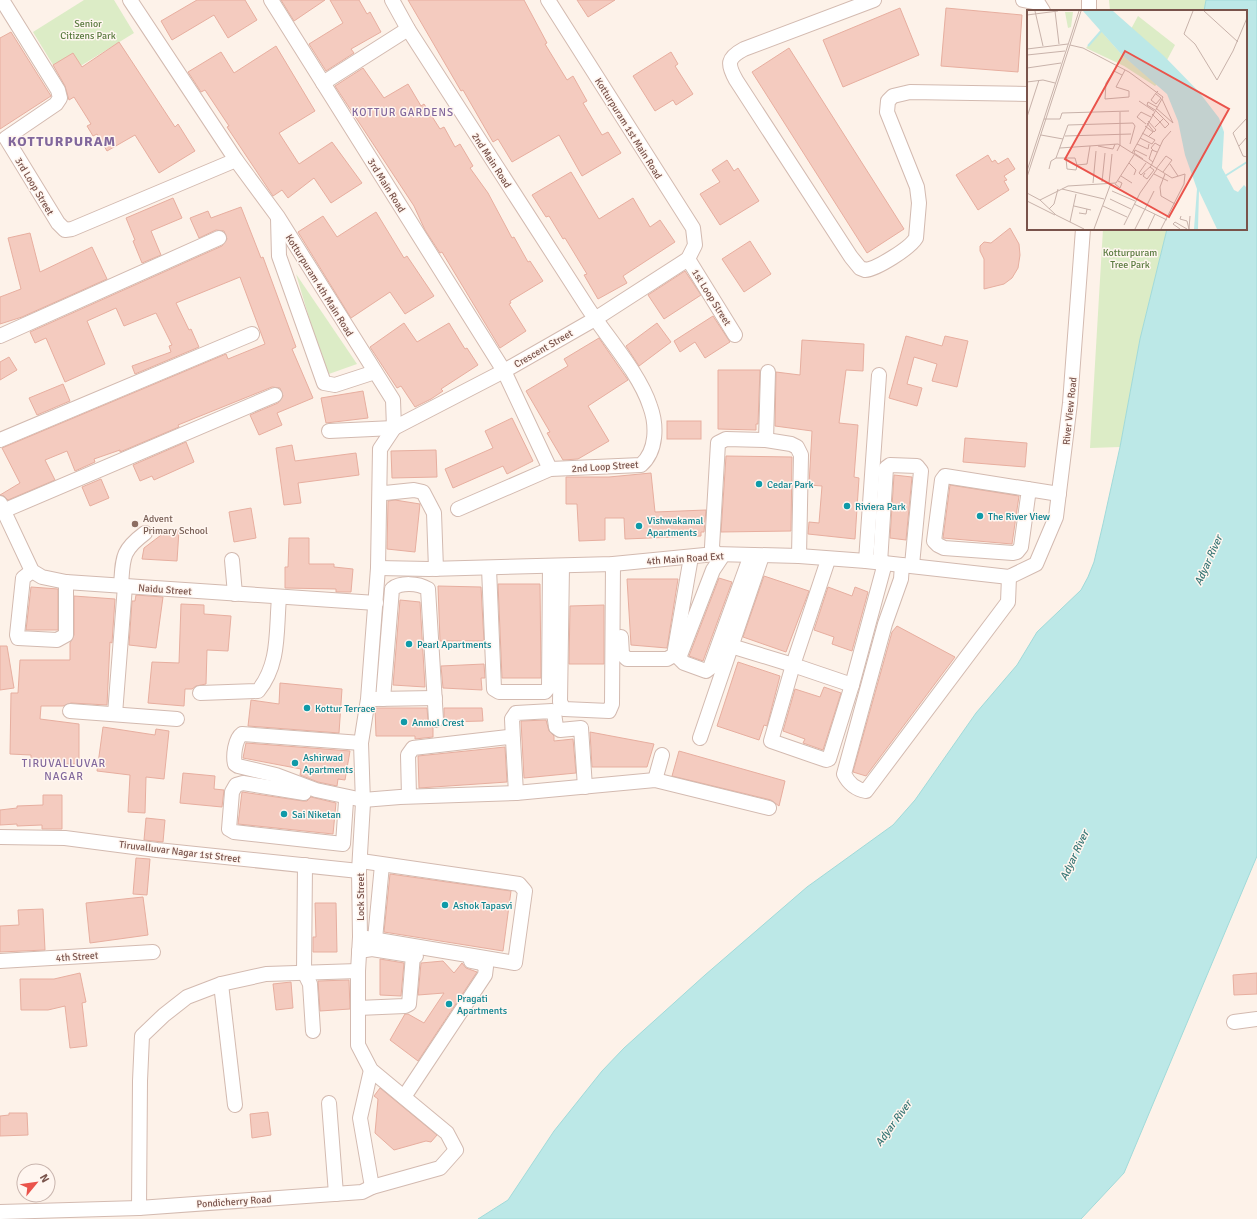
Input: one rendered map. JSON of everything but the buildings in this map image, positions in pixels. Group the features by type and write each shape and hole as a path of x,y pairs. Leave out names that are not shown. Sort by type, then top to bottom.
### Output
{"street":[{"name":"3rd Loop Street","path":"2,0 5,17 58,90 60,98 56,104 3,139 58,223 65,230 72,229 236,160"},
{"name":"Kotturpuram 4th Main Road","path":"130,0 236,160 278,217 393,400 394,428"},
{"name":"3rd Main Road","path":"271,0 504,371 550,470"},
{"name":"2nd Main Road","path":"392,0 408,29 595,319"},
{"name":"Kotturpuram 1st Main Road","path":"548,0 693,228 695,245 688,259"},
{"path":"874,0 744,49 736,54 730,62 730,67 736,80 860,268 865,270 875,267 908,246 916,238 919,195 915,180 890,122 886,107 888,101 894,96 910,92 1027,91"},
{"path":"1023,0 1038,3 1043,10"},
{"path":"323,83 408,29"},
{"path":"278,217 279,256 324,383 335,385 375,372"},
{"name":"River View Road","path":"1012,577 1036,564 1056,517 1070,403 1083,230"},
{"path":"0,336 219,238"},
{"name":"Crescent Street","path":"394,428 504,371 595,319 688,259"},
{"name":"1st Loop Street","path":"688,259 736,335"},
{"name":"2nd Loop Street","path":"458,509 550,470 641,465 649,458 655,426 651,407 643,386 595,319"},
{"path":"0,440 252,334"},
{"path":"766,440 768,372"},
{"path":"866,561 879,375"},
{"path":"66,582 66,635 57,640 18,638 16,635 23,578 32,571 6,527 2,507 275,395"},
{"path":"329,431 394,428"},
{"path":"376,603 381,491 380,449 394,428"},
{"path":"756,556 710,668 706,671 684,663 679,658 719,555 712,547 718,443 726,439 766,440 791,444 797,447 801,455 799,556"},
{"path":"828,560 793,665 771,739 773,743 826,760 831,757 852,686 882,563 886,468 890,465 917,466 921,471 907,565 885,624 844,774 848,782 858,790 866,791 1008,602 1012,577"},
{"path":"1029,489 1021,547 1017,552 1013,553 944,548 934,541 942,480 946,476 1029,489 1059,494"},
{"path":"381,491 385,493 414,490 423,492 430,503 434,514 436,569"},
{"path":"115,714 123,586 123,555 133,542 145,533"},
{"name":"4th Main Road Ext","path":"378,568 436,569 617,564 719,555 799,556 828,560 866,561 907,565 1012,577"},
{"path":"700,738 732,646 756,556"},
{"path":"617,564 622,656 626,659 667,659 674,655 691,557"},
{"path":"232,560 235,594"},
{"path":"556,566 560,702 564,709 609,711 612,704 617,564"},
{"path":"488,568 494,688 499,692 546,692 549,687 556,566"},
{"name":"Naidu Street","path":"32,571 42,577 66,582 279,598 376,603"},
{"path":"383,699 392,588 398,584 422,585 428,589 436,720"},
{"path":"200,693 258,691 276,655 279,598"},
{"name":"Lock Street","path":"376,603 368,699 361,743 363,802 360,863 358,1045 371,1070 447,1133 456,1150"},
{"path":"732,646 793,665 852,686"},
{"path":"368,699 435,698"},
{"path":"516,793 512,719 516,713 552,710 554,713 556,727 560,730 581,728 585,787"},
{"path":"70,711 177,719"},
{"path":"361,743 242,734 237,740 234,760 235,764 238,766 276,775 316,790 363,802"},
{"path":"409,796 408,755 414,748 508,737 513,740"},
{"path":"655,780 662,755"},
{"path":"360,863 343,844 234,832 229,829 232,792 236,785 243,783 346,801 363,802 409,796 516,793 655,780 769,808"},
{"path":"343,844 346,801"},
{"name":"Tiruvalluvar Nagar 1st Street","path":"0,837 65,838 157,850 305,865 360,863 382,865 520,884 525,891 515,963 375,939"},
{"path":"305,865 304,972 310,984 314,1031"},
{"path":"360,944 375,939 382,865"},
{"path":"360,944 372,949 481,963 486,967 485,975 404,1097"},
{"name":"4th Street","path":"0,962 153,952"},
{"path":"358,1008 406,1006 409,1004 413,955"},
{"path":"139,1208 140,1081 142,1036 187,996 221,984 266,974 358,971"},
{"path":"221,984 235,1104"},
{"path":"1234,1022 1257,1019"},
{"path":"371,1070 360,1118 372,1187"},
{"path":"329,1103 336,1194"},
{"name":"Pondicherry Road","path":"0,1212 22,1215 362,1192 372,1187 440,1168 456,1150"}],"green space":[{"name":"Senior Citizens Park","path":"84,0 114,0 134,33 61,78 33,32"},
{"path":"1109,0 1206,0 1204,10 1110,10"},
{"name":"Kotturpuram Tree Park","path":"1103,230 1167,230 1140,339 1120,447 1090,448"},
{"path":"296,274 357,364 326,375"}],"water":[{"name":"Adyar River","path":"1206,0 1257,0 1257,856 1124,1173 1081,1219 478,1219 508,1200 554,1131 602,1071 624,1048 705,975 807,887 893,825 915,800 976,713 1017,665 1037,632 1081,590 1094,562 1120,447 1140,339 1167,230 1247,230 1247,10 1204,10"}],"place":[{"name":"Cedar Park","path":"759,484"},
{"name":"Riviera Park","path":"847,506"},
{"name":"The River View","path":"980,516"},
{"name":"Advent Primary School","path":"135,524"},
{"name":"Vishwakamal Apartments","path":"639,526"},
{"name":"Pearl Apartments","path":"409,644"},
{"name":"Kottur Terrace","path":"307,708"},
{"name":"Anmol Crest","path":"404,722"},
{"name":"Ashirwad Apartments","path":"295,763"},
{"name":"Sai Niketan","path":"284,814"},
{"name":"Ashok Tapasvi","path":"445,905"},
{"name":"Pragati Apartments","path":"449,1004"}],"district":[{"name":"KOTTUR GARDENS","path":"403,112"},
{"name":"KOTTURPURAM","path":"62,141"},
{"name":"TIRUVALLUVAR NAGAR","path":"64,769"}]}
